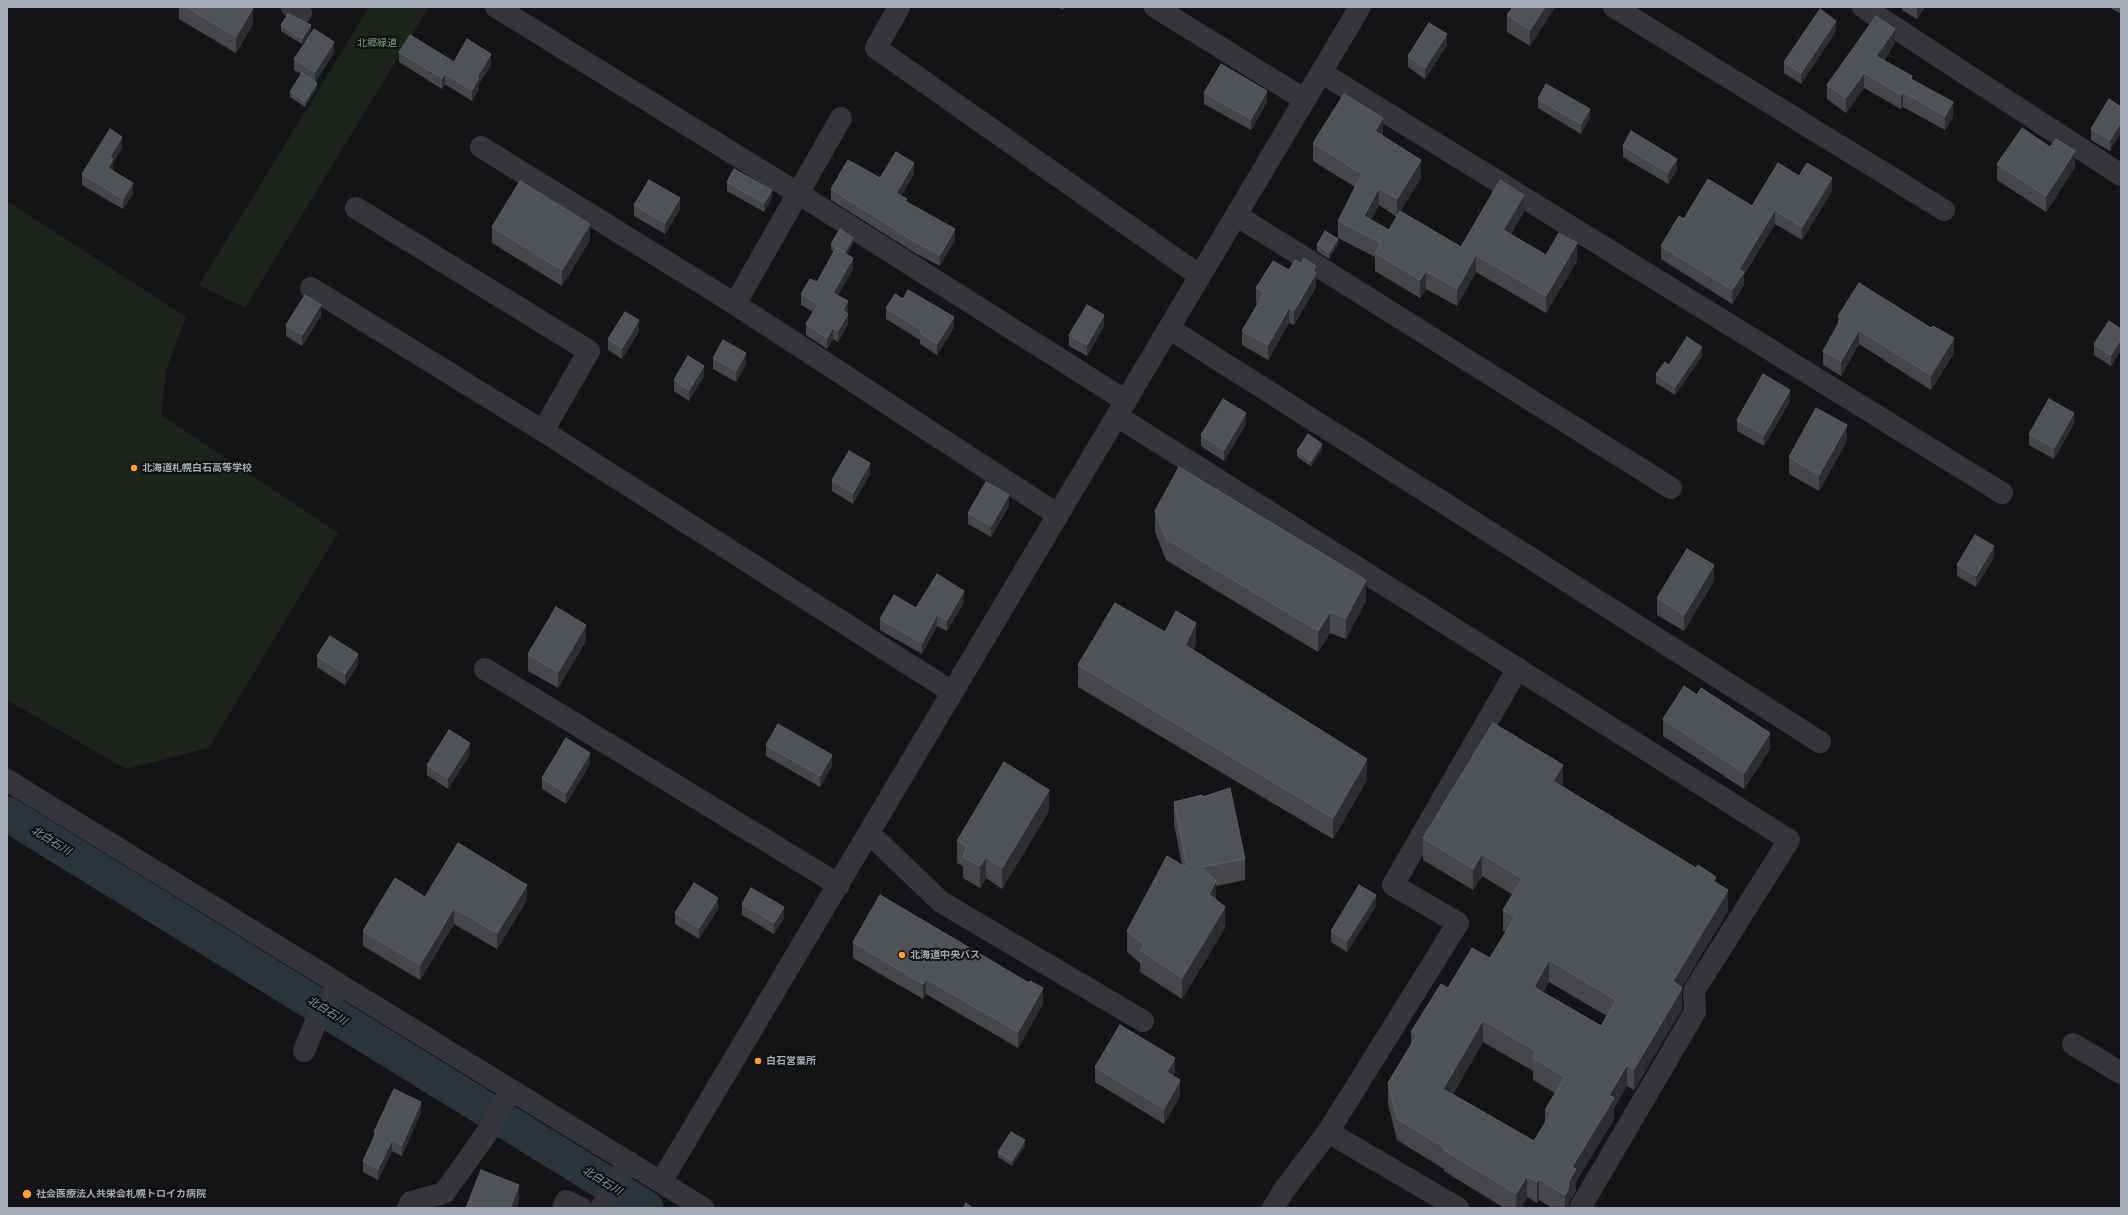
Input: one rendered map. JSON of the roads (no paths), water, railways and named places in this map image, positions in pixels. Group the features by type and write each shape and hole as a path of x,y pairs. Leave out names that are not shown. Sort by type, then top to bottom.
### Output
{"street":[{"path":"496,7 799,194 1518,668 1789,840 1694,991 1695,1012 1580,1208"},
{"path":"899,7 876,48 1200,276"},
{"path":"1155,7 1305,100"},
{"path":"661,1182 870,834 952,692 1170,329 1360,7"},
{"path":"1614,7 1944,210"},
{"path":"1863,7 2121,175"},
{"path":"1322,73 2002,493"},
{"path":"735,304 841,118"},
{"path":"481,147 735,304 1058,515"},
{"path":"356,208 589,351 543,431"},
{"path":"1236,215 1671,488"},
{"path":"311,288 543,431 952,692"},
{"path":"1170,329 1820,742"},
{"path":"1273,1208 1284,1190 1328,1132 1458,923 1393,885 1518,668"},
{"path":"485,669 839,885"},
{"path":"7,780 336,991 509,1095 626,1168 661,1182 703,1208"},
{"path":"870,834 940,902 1143,1021"},
{"path":"304,1051 315,1024 336,991"},
{"path":"2073,1044 2121,1073"},
{"path":"408,1208 411,1202 444,1193 489,1130 509,1095"},
{"path":"1328,1132 1458,1208"},
{"path":"603,1206 626,1168"},
{"path":"563,1208 566,1201 581,1208"}],"waterway":[{"name":"北白石川","path":"7,814 646,1208"}],"place":[{"name":"北海道札幌白石高等学校","path":"134,468"},
{"name":"北海道中央バス","path":"902,955"},
{"name":"白石営業所","path":"758,1061"},
{"name":"社会医療法人共栄会札幌トロイカ病院","path":"27,1194"}],"park label":[{"name":"北郷緑道","path":"377,43"}]}
